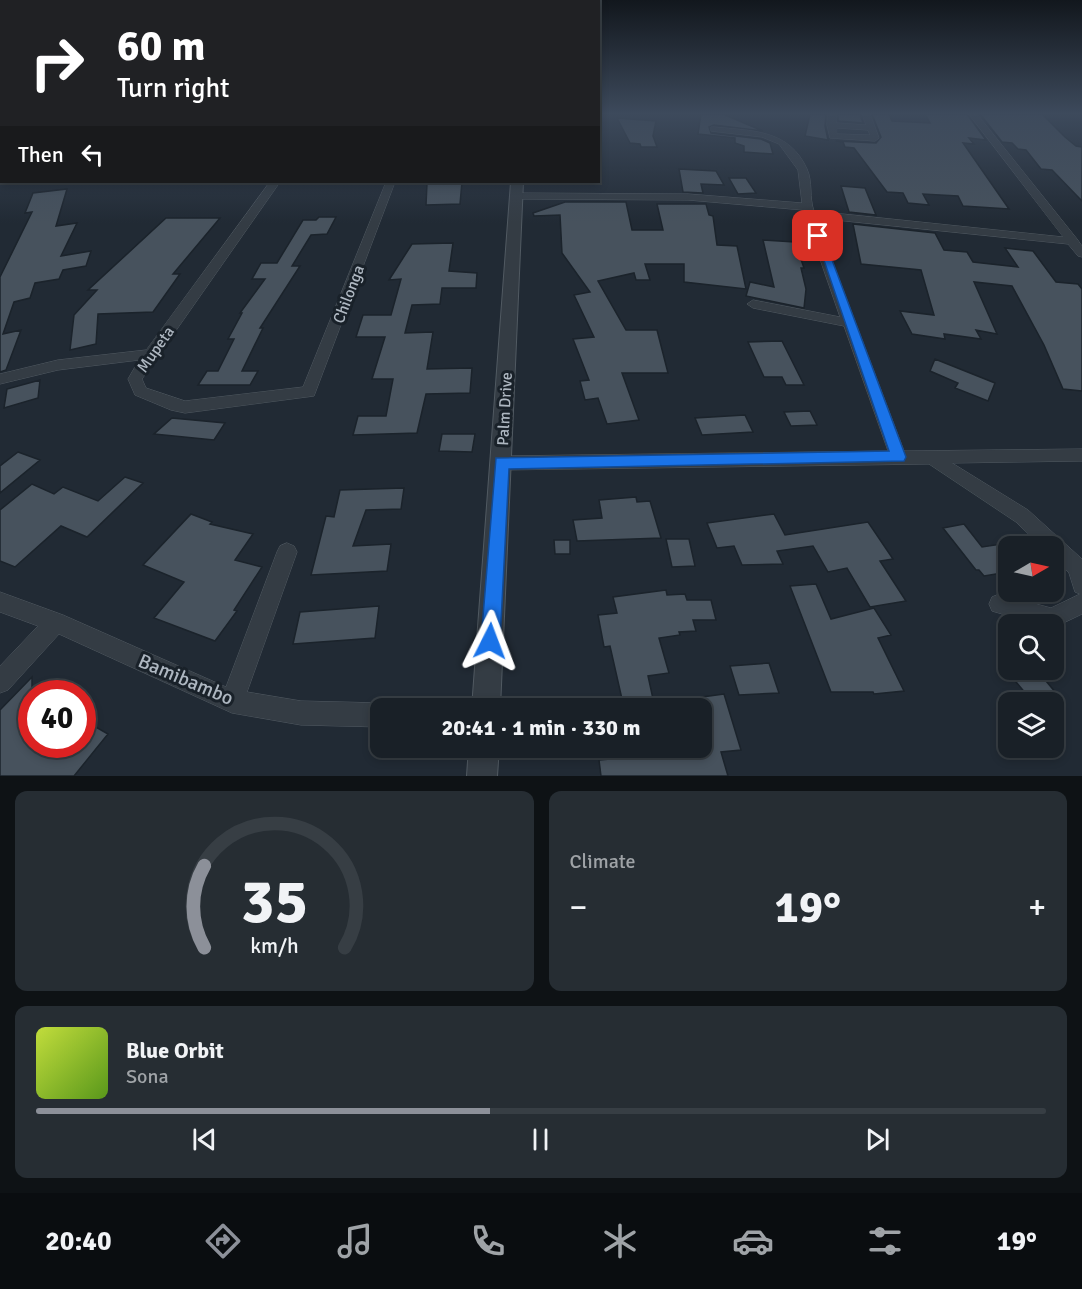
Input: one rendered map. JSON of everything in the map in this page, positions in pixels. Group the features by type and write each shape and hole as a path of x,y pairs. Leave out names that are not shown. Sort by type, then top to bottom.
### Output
{"street":[{"path":"788,150 803,170 809,211 898,457"},
{"path":"1002,150 1082,254"},
{"name":"Mupeta","path":"274,183 135,379 140,391 176,406 294,395"},
{"name":"Chilonga","path":"294,395 304,394 312,388 391,183"},
{"path":"517,189 688,197 1073,241"},
{"name":"Palm Drive","path":"487,698 517,189"},
{"path":"753,304 850,323"},
{"path":"0,379 65,364 151,354"},
{"path":"933,456 938,463 1022,516 1078,568 1082,585"},
{"path":"502,463 1082,456"},
{"path":"232,701 287,552"},
{"name":"Bamibambo","path":"0,602 56,622 232,701 301,713 370,716"},
{"path":"999,604 1052,618 1082,603"},
{"path":"0,682 56,622"},
{"path":"482,776 483,758"}],"building":[{"path":"772,150 773,154 744,152"},
{"path":"856,150 968,150 1009,209 963,206 958,196 923,194 929,205 908,203 903,193 887,192"},
{"path":"1026,150 1082,150 1082,201 1052,170 1041,169"},
{"path":"679,169 716,171 724,185 701,184 703,193 683,192"},
{"path":"729,178 746,178 756,193 738,194"},
{"path":"427,183 462,183 460,204 426,205"},
{"path":"841,186 865,188 876,215 849,212"},
{"path":"67,189 56,226 77,223 61,256 91,251 86,266 63,270 59,279 35,283 30,298 14,302 3,334 21,330 6,370 0,372 0,277 32,212 25,213 33,193"},
{"path":"565,202 626,202 632,230 663,230 657,204 706,204 709,215 713,216 717,245 737,246 746,289 684,282 684,264 645,264 650,280 636,280 634,273 598,281 626,330 657,330 668,373 622,373 639,420 607,424 598,398 585,400 580,381 589,380 573,339 594,337 574,295 590,292 562,253 560,215 534,216 533,213"},
{"path":"319,217 336,217 327,234 311,235 292,266 300,266 260,328 263,328 242,371 258,371 250,385 198,385 207,371 218,371 234,339 228,339 242,313 240,313 265,279 252,279 261,263 277,263 303,220 316,220"},
{"path":"166,218 220,218 173,274 180,274 153,312 98,314 96,344 70,350 74,315 97,290 88,290"},
{"path":"853,224 935,233 944,250 967,252 973,262 1018,267 1005,248 1033,251 1056,282 1078,284 1082,289 1082,391 1063,389 1044,345 1012,286 974,282 997,334 976,330 981,339 944,334 945,339 912,334 900,311 934,315 921,270 861,264"},
{"path":"763,240 795,242 804,268 801,268 806,289 804,308 746,296 750,282 774,287"},
{"path":"453,243 449,271 477,273 476,288 442,288 440,304 412,305 405,333 433,332 427,369 472,368 470,393 426,394 417,433 353,435 358,416 386,416 393,379 372,379 385,337 356,337 363,315 391,315 401,279 389,280 412,244"},
{"path":"782,341 804,385 786,385 782,377 764,377 748,342"},
{"path":"935,359 995,383 988,401 955,388 958,383 930,371"},
{"path":"40,380 38,398 4,408 7,389"},
{"path":"810,411 817,425 791,426 784,412"},
{"path":"745,415 753,432 702,435 695,418"},
{"path":"172,418 225,423 214,440 154,434"},
{"path":"442,434 475,434 472,452 439,451"},
{"path":"18,452 40,460 0,493 0,466"},
{"path":"125,477 143,483 87,537 61,526 15,567 0,561 0,510 32,484 54,494 63,487 98,501"},
{"path":"404,488 401,509 366,510 353,546 391,544 387,571 311,575 326,516 334,517 340,490"},
{"path":"636,497 637,502 650,501 661,538 577,541 573,520 602,518 599,500"},
{"path":"191,514 212,522 210,524 253,534 235,560 262,567 234,610 237,611 215,641 154,618 184,582 143,565"},
{"path":"774,514 785,535 868,522 893,559 880,561 906,601 870,607 847,568 828,572 813,546 777,551 783,564 742,565 734,546 717,548 707,523"},
{"path":"964,524 982,547 998,545 998,574 984,576 976,570 943,528"},
{"path":"666,539 689,539 695,566 672,567"},
{"path":"554,540 570,540 570,554 555,554"},
{"path":"816,584 831,619 874,608 891,635 878,638 904,691 874,694 873,692 831,692 790,586"},
{"path":"666,590 667,595 685,594 687,600 711,600 716,620 693,620 696,631 679,632 680,635 659,638 669,673 648,676 653,698 622,698 610,646 604,647 598,615 617,613 613,597"},
{"path":"379,606 375,638 293,644 300,612"},
{"path":"769,663 779,693 739,695 730,666"},
{"path":"1014,680 1045,680 1055,692 1024,692"},
{"path":"18,691 18,758 89,758 74,776 0,776 0,710"},
{"path":"724,694 741,750 721,752 728,776 601,776 599,760 712,758 712,698 702,697"},
{"path":"96,727 108,734 96,749"}],"route":[{"path":"490,641 502,463 898,457 818,236"}]}
